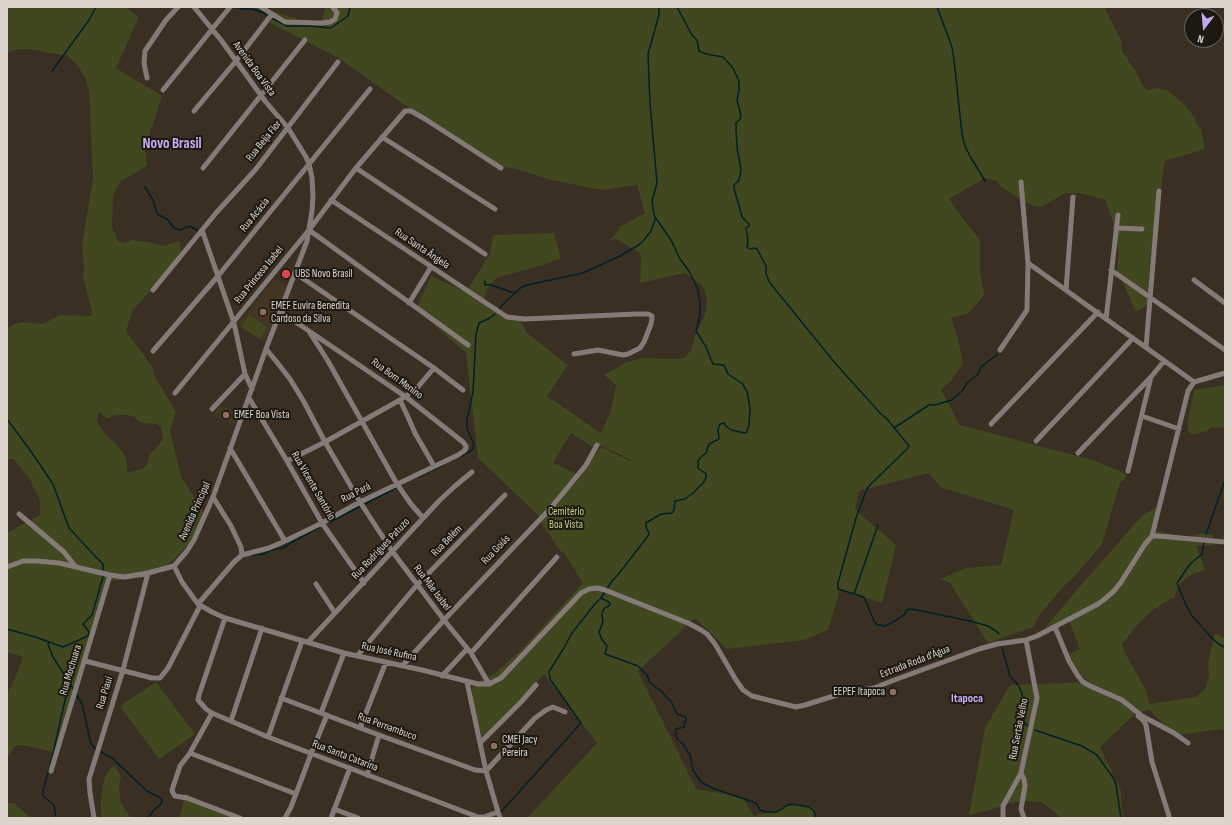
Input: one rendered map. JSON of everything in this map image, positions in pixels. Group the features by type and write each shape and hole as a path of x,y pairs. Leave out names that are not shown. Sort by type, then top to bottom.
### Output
{"street":[{"path":"147,78 144,63 145,51 166,20 178,7"},
{"name":"Avenida Boa Vista","path":"194,7 298,143"},
{"path":"163,90 230,7"},
{"path":"260,7 287,23 325,23 334,21 336,18 336,12 333,7"},
{"path":"194,111 236,61 272,14"},
{"path":"203,168 305,40"},
{"name":"Rua Beija Flor","path":"153,290 202,230 256,168 338,62"},
{"name":"Rua Acácia","path":"153,351 218,276 370,88"},
{"name":"Rua Princesa Isabel","path":"175,393 234,323 309,230 356,168 403,112 411,111 420,116 501,168"},
{"path":"382,138 495,209"},
{"name":"Avenida Principal","path":"174,566 194,540 213,497 307,241 313,196 312,178 309,164 298,143"},
{"path":"356,168 485,254"},
{"path":"1000,350 1027,310 1028,262 1021,182"},
{"path":"1146,347 1159,191"},
{"path":"1066,290 1073,197"},
{"name":"Rua Santa Ângela","path":"331,200 508,318 525,319 631,314 648,314 652,316 651,324 644,342 640,348 628,354 623,355 598,350 574,354"},
{"path":"1106,319 1118,215"},
{"path":"1116,228 1142,229"},
{"path":"202,230 234,323 245,374 252,389"},
{"path":"309,230 468,345"},
{"path":"1028,262 1194,382"},
{"path":"409,303 431,267"},
{"path":"1112,270 1225,350"},
{"path":"295,273 434,368 463,390"},
{"path":"1194,280 1225,303"},
{"name":"Rua Bom Menino","path":"281,312 406,397 463,442 466,446 464,451 434,466"},
{"path":"992,424 1098,312"},
{"path":"310,332 328,361 397,484 423,518"},
{"path":"1036,441 1133,338"},
{"name":"Rua Mãe Isabel","path":"266,350 276,361 304,402 325,442 360,502 392,551 469,651 489,684"},
{"path":"1078,454 1151,377 1164,361"},
{"path":"287,461 325,442 406,397 434,368"},
{"path":"1225,373 1194,382 1188,391 1152,536 1225,542"},
{"path":"212,408 245,374"},
{"path":"1128,471 1151,377"},
{"name":"Rua Vicente Santório","path":"249,398 322,523 364,583"},
{"path":"400,400 415,433 434,466"},
{"path":"1142,416 1179,429"},
{"name":"Rua Goiás","path":"403,665 444,620 550,510 586,465 597,445"},
{"path":"230,448 285,541"},
{"name":"Rua Pará","path":"242,555 269,548 285,541 434,466"},
{"name":"Rua Rodrigues Patuzo","path":"305,642 336,613 447,492 472,472"},
{"name":"Rua Belém","path":"356,656 417,585 505,496"},
{"path":"85,661 152,678 160,678 168,668 199,605 234,562 242,555 241,547 231,526 213,497"},
{"path":"20,514 64,552 75,566"},
{"name":"Estrada Roda d'Água","path":"489,684 501,678 575,598 589,589 598,588 688,623 707,634 715,644 743,690 752,696 796,706 805,705 840,694 874,688 979,649 997,644 1026,640 1055,627 1098,604 1114,590 1152,536"},
{"path":"442,676 469,651 557,557"},
{"path":"7,567 23,561 37,561 75,566 110,575 129,577 174,566"},
{"name":"Rua José Rufina","path":"174,566 182,582 199,605 225,618 344,653 403,665 467,682 489,684"},
{"name":"Rua Piauí","path":"94,818 89,779 123,670 148,573"},
{"name":"Rua Mochuara","path":"51,771 110,575"},
{"path":"316,584 336,613"},
{"name":"Rua Santa Catarina","path":"225,618 199,695 198,700 202,706 212,713 268,737 478,817 484,817 498,812"},
{"path":"1055,627 1069,661 1080,679 1090,686 1122,700 1143,720 1146,725 1152,762 1169,816"},
{"path":"231,721 262,628"},
{"name":"Rua Sertão Velho","path":"1004,818 1003,806 1021,773 1037,698 1026,640"},
{"path":"268,737 305,642"},
{"path":"321,713 344,653"},
{"path":"360,728 386,662"},
{"path":"467,682 486,771 500,818"},
{"path":"481,742 536,685"},
{"name":"Rua Pernambuco","path":"282,698 475,770 486,771"},
{"path":"486,771 535,718 552,707 565,712"},
{"path":"1133,710 1188,743"},
{"path":"212,713 190,753 180,766 172,790 176,796 187,798 240,818"},
{"path":"285,818 327,716"},
{"path":"367,775 379,735"},
{"path":"190,753 296,794"},
{"path":"331,818 350,768"},
{"path":"1021,773 1025,786 1021,809 1024,818"},
{"path":"334,809 358,818"}],"shaded area":[{"name":"EMEF Euvira Benedita Cardoso da Silva","path":"274,279 288,285 266,344 238,325"},
{"name":"EMEF Boa Vista","path":"220,404 238,414 234,426 213,416"}],"green space":[{"path":"7,7 125,7 139,17 116,68 162,96 145,148 147,166 121,181 113,196 112,227 118,241 125,243 132,240 149,242 163,246 179,241 181,251 174,265 133,310 126,331 151,365 156,378 176,412 170,431 181,476 204,513 198,530 188,545 171,562 151,576 137,579 106,581 58,753 22,745 15,746 7,757 7,695 23,657 7,652 7,533 40,515 40,501 29,478 13,459 7,459 7,332 8,328 14,324 23,322 41,324 60,315 91,316 92,311 83,277 84,267 82,244 93,178 89,91 86,80 78,66 68,56 28,49 13,50 7,53","holes":["100,412 106,418 116,415 128,415 134,417 141,423 157,424 161,427 163,440 150,454 144,468 127,473 127,463 124,454 105,434 97,421 98,414"]},
{"name":"Cemitério Boa Vista","path":"326,7 1104,7 1121,40 1122,51 1135,70 1143,86 1148,90 1158,88 1168,91 1184,104 1195,118 1201,129 1205,149 1165,161 1150,259 1148,294 1151,303 1136,312 1117,270 1119,252 1112,219 1105,200 1080,193 1065,193 1043,206 1037,207 1027,203 1001,187 997,181 985,178 949,199 980,240 980,271 984,295 969,313 951,318 958,339 963,363 951,381 941,390 960,425 1096,461 1126,474 1125,479 1120,483 1102,544 1041,613 1033,627 988,643 950,583 940,579 966,568 1001,565 1014,510 940,487 929,473 859,491 855,509 896,545 882,603 840,590 828,630 804,640 727,649 695,618 638,671 696,789 742,797 754,816 796,804 814,808 813,818 527,818 597,743 544,674 484,742 474,713 472,689 475,683 493,675 521,650 583,583 563,551 561,552 540,521 573,485 601,447 630,461 631,460 600,445 596,449 571,433 553,463 577,474 541,518 478,458 466,353 416,309 431,276 466,292 490,254 493,235 554,233 561,258 540,266 499,277 493,281 488,288 484,301 489,306 520,320 527,333 568,365 547,396 601,433 611,410 616,385 604,375 627,362 643,358 685,358 691,350 695,336 704,317 707,298 702,285 685,273 640,283 640,253 616,239 610,240 618,231 619,227 645,213 637,185 601,190 547,179 517,169 504,167 500,172 337,57 270,23 273,11 296,19 321,22"},
{"path":"249,315 267,327 260,339 241,327"},
{"path":"1225,385 1225,428 1212,427 1207,431 1191,435 1188,430 1188,420 1194,390"},
{"path":"1156,507 1156,531 1190,537 1201,533 1213,535 1214,545 1196,546 1205,570 1186,578 1179,585 1174,598 1153,610 1138,624 1122,644 1125,653 1146,690 1150,704 1196,697 1205,689 1209,676 1208,663 1215,633 1225,638 1225,732 1222,729 1178,735 1168,729 1150,710 1136,713 1100,747 1121,791 1123,818 1062,818 1040,802 1025,801 1010,803 969,815 985,728 1010,685 1090,682 1079,674 1073,665 1069,654 1080,649 1069,621 1044,629 1142,516"},
{"path":"156,682 195,734 159,759 120,706"},
{"path":"114,765 121,776 119,789 121,803 131,818 101,818 103,784 107,773"},
{"path":"185,793 238,818 179,818 182,811"},
{"path":"7,803 14,803 31,818 7,818"}],"waterway":[{"path":"52,71 89,20 96,7"},
{"path":"234,7 252,9 268,16"},
{"path":"272,18 287,26 331,28 348,16 350,7"},
{"path":"499,309 522,287 583,273 620,256 640,244 651,231 655,220 652,201 657,183 650,104 648,54 659,15 659,7"},
{"path":"677,7 692,35 697,40 699,51 706,54 723,57 733,68 739,81 737,100 741,115 740,119 736,123 736,129 741,170 739,180 734,185 734,188 742,217 749,224 746,228 748,240 747,247 750,249 757,249 766,266 766,274 770,283 835,363 887,419 909,446 869,486 866,491 856,518 838,583 838,589 864,597 874,621 879,625 884,626 890,624 904,615 907,610 912,609 988,626 999,634"},
{"path":"937,7 952,47 962,134 965,146 985,181"},
{"path":"145,187 153,200 157,214 167,219 174,228 180,230 190,226 199,231"},
{"path":"500,813 581,723 550,679 549,672 572,633 601,598 612,581 648,536 649,533 646,523 661,514 672,513 674,510 675,501 685,499 703,483 706,478 706,474 698,468 698,461 706,453 709,444 719,439 718,429 720,424 724,423 731,430 745,433 747,432 749,425 750,408 747,391 743,384 728,374 724,365 713,364 706,347 696,331 700,316 700,301 697,287 689,271 680,259 671,240 655,217"},
{"path":"485,281 485,285 491,285 514,293"},
{"path":"7,309 7,314"},
{"path":"461,456 472,450 474,445 467,428 467,419 473,392 476,334 479,323 495,314"},
{"path":"894,428 929,405 935,405 952,400 963,390 967,383 978,374 981,367 998,354"},
{"path":"7,419 53,484 69,528 103,564 103,570"},
{"path":"418,477 443,465"},
{"path":"1206,534 1225,480"},
{"path":"365,504 396,488"},
{"path":"328,523 359,507"},
{"path":"854,594 878,525"},
{"path":"252,555 264,554 271,550 283,548 320,527"},
{"path":"1204,542 1202,554 1190,564 1177,583 1192,616 1213,639 1225,647"},
{"path":"7,629 63,647 88,636 89,632 83,624 92,615 103,577"},
{"path":"601,598 610,604 603,610 603,622 599,632 601,638 607,646 605,654 638,666 647,675 650,683 661,691 672,703 677,714 686,717 684,727 676,729 676,736 690,755 693,770 701,782 712,788 753,802 757,804 760,810 765,812 776,812 787,805 792,804 809,807 814,811 816,818"},
{"path":"49,642 48,644 53,657 74,690"},
{"path":"1002,647 1010,676 1018,685 1022,693 1024,722 1029,727"},
{"path":"56,818 54,805 43,796 43,791 69,682"},
{"path":"76,694 82,704 91,744 96,749"},
{"path":"1035,730 1082,746 1097,755 1114,779 1121,818"},
{"path":"99,751 112,758 147,791 162,800 161,804 148,818"}],"place":[{"name":"UBS Novo Brasil","path":"286,274"},
{"name":"EMEF Euvira Benedita Cardoso da Silva","path":"263,312"},
{"name":"EMEF Boa Vista","path":"226,415"},
{"name":"EEPEF Itapoca","path":"893,692"},
{"name":"CMEI Jacy Pereira","path":"494,746"}],"district":[{"name":"Novo Brasil","path":"172,144"},
{"name":"Itapoca","path":"967,699"}]}
